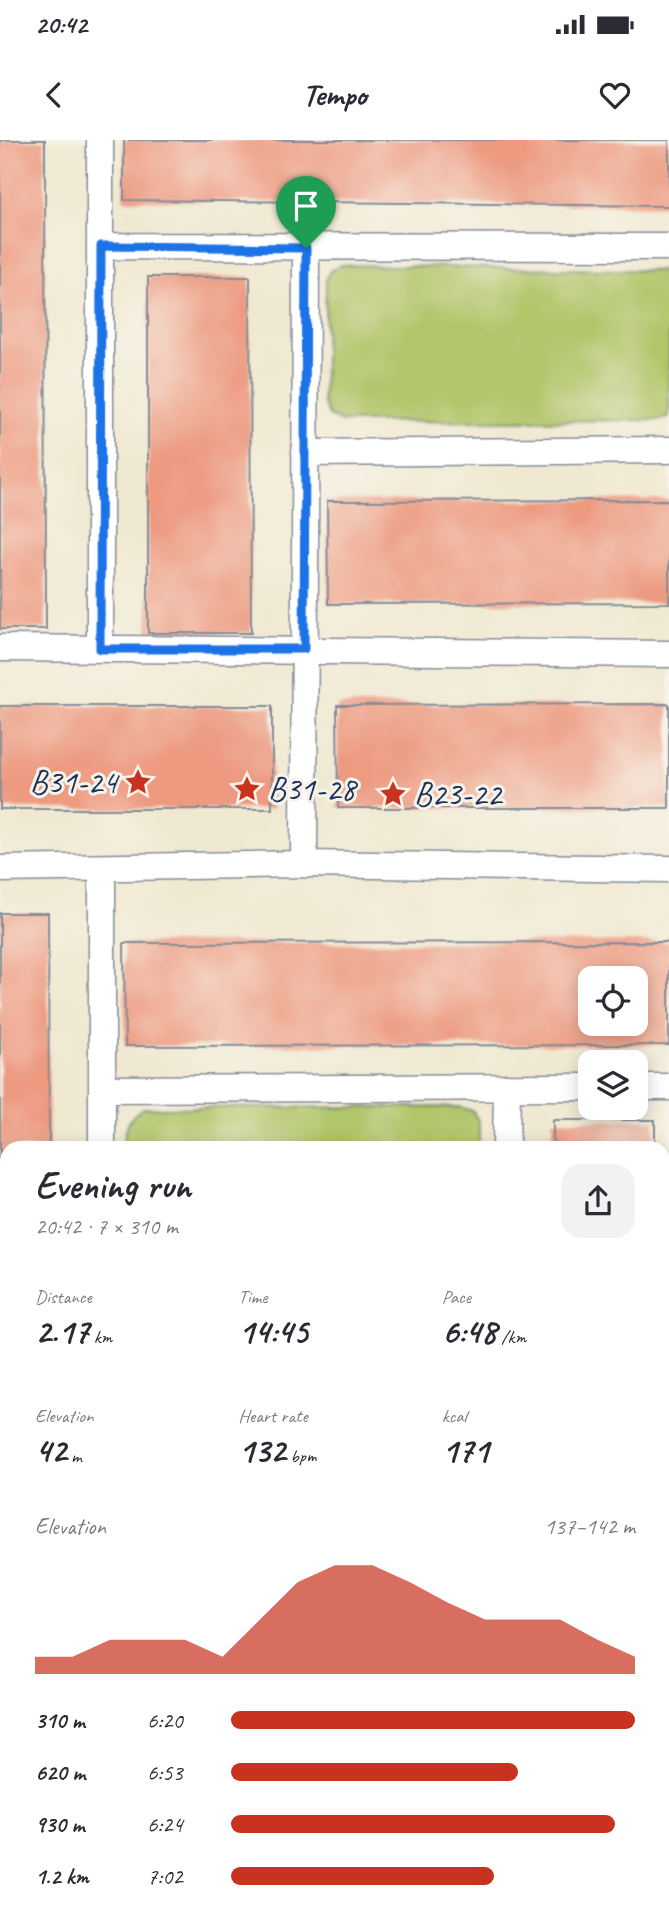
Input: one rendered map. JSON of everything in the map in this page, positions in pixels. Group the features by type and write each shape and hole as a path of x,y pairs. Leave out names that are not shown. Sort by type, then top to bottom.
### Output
{"street":[{"path":"100,140 100,649"},
{"path":"101,246 669,247"},
{"path":"304,864 306,248"},
{"path":"304,453 669,450"},
{"path":"0,648 669,654"},
{"path":"0,869 304,864 669,869"},
{"path":"102,868 102,1141"},
{"path":"506,1141 507,1087"},
{"path":"102,1089 578,1087"},
{"path":"648,1087 669,1087"}],"green space":[{"path":"341,265 669,271 669,417 661,420 342,422 329,416 323,402 326,279 330,271"},
{"path":"460,1107 473,1111 479,1123 479,1141 125,1141 133,1116 143,1108"}],"building":[{"path":"0,140 45,140 46,629 0,629"},
{"path":"124,140 669,140 669,206 124,200"},
{"path":"148,277 250,277 251,633 148,633"},
{"path":"669,500 669,603 328,604 327,501"},
{"path":"669,704 669,808 338,808 337,705"},
{"path":"0,706 272,706 272,809 0,809"},
{"path":"0,913 48,913 49,1141 0,1141"},
{"path":"669,942 669,1045 125,1046 124,943"},
{"path":"553,1120 655,1120 655,1141 553,1141"}],"place":[{"name":"B31-24","path":"138,782"},
{"name":"B31-28","path":"247,789"},
{"name":"B23-22","path":"393,794"}],"route":[{"path":"101,246 306,248 304,649 100,649 101,246"}]}
